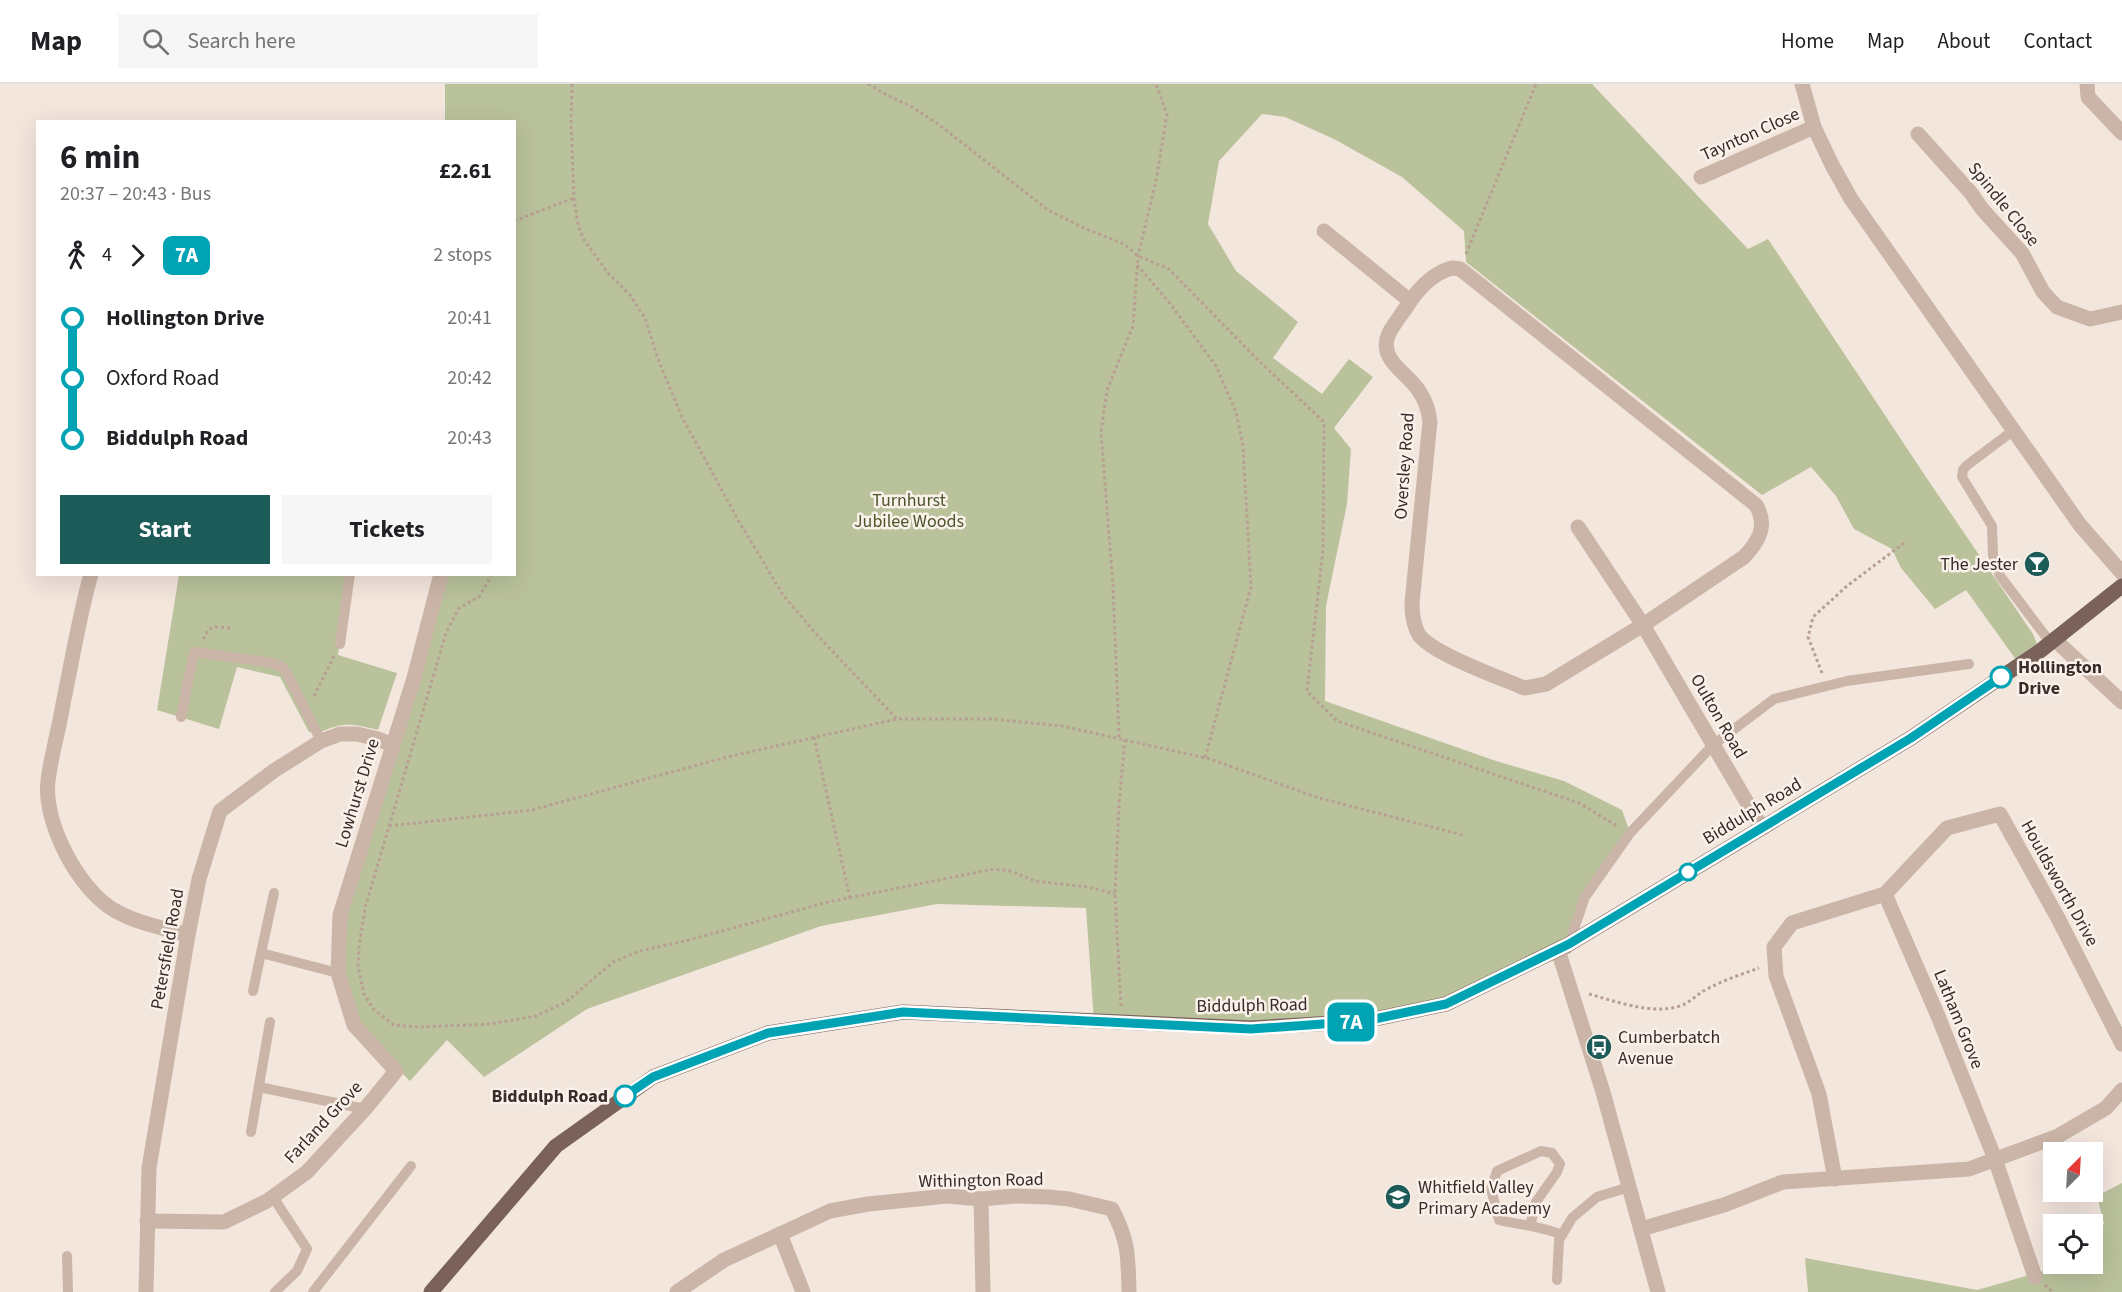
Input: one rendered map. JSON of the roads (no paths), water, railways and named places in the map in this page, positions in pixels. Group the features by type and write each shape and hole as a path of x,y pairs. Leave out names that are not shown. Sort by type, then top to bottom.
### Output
{"main road":[{"name":"Biddulph Road","path":"431,1292 556,1146 653,1077 768,1033 903,1012 1251,1029 1365,1021 1446,1004 1563,947 1911,738 2052,641 2122,586"}],"street":[{"path":"1802,84 1814,127 1851,198 2080,525 2122,573"},
{"path":"2087,84 2088,97 2122,133"},
{"name":"Taynton Close","path":"1701,177 1814,127"},
{"name":"Spindle Close","path":"1918,134 2022,253 2043,291 2057,306 2090,319 2122,312"},
{"path":"1324,231 1410,301"},
{"name":"Oversley Road","path":"1460,269 1756,505 1762,514 1762,529 1756,545 1744,557 1643,625 1546,684 1524,688 1430,646 1418,633 1412,618 1430,421 1427,404 1418,389 1395,366 1386,347 1389,334 1410,301 1441,270 1460,269"},
{"name":"Oulton Road","path":"1578,527 1643,625 1762,828"},
{"path":"90,576 80,613 48,783 51,817 62,848 96,898 135,920 188,935"},
{"name":"Lowhurst Drive","path":"354,1025 338,974 340,915 414,678 440,576"},
{"path":"2052,641 2122,702"},
{"name":"Petersfield Road","path":"146,1292 149,1168 199,879 220,811 275,770 321,741 340,734 357,734 392,745"},
{"name":"Houldsworth Drive","path":"1836,1179 1819,1094 1776,976 1774,947 1792,923 1885,894 1947,828 2000,814 2059,920 2122,1044"},
{"name":"Latham Grove","path":"1885,894 1938,1016 1995,1160 2035,1277"},
{"path":"1563,947 1570,988 1603,1092 1658,1292"},
{"name":"Farland Grove","path":"147,1221 224,1221 273,1197 307,1172 365,1109 396,1071 354,1025"},
{"path":"1641,1229 1724,1204 1784,1182 1969,1169 2058,1136 2106,1108 2122,1090"},
{"name":"Withington Road","path":"677,1292 724,1260 830,1211 868,1204 947,1196 981,1199 1015,1196 1048,1197 1069,1199 1112,1209 1122,1228 1128,1248 1129,1292"},
{"path":"981,1199 982,1292"},
{"path":"780,1234 803,1292"}],"lane":[{"path":"2014,430 1966,466 1962,477 1992,526 1993,555 2000,576 2052,641"},
{"path":"340,644 350,576"},
{"path":"182,717 194,652 272,663 282,668 321,741"},
{"path":"1563,947 1585,897 1630,833 1713,745 1774,699 1847,681 1969,664"},
{"path":"253,991 274,893"},
{"path":"261,953 338,974"},
{"path":"251,1132 270,1022"},
{"path":"259,1088 365,1109"},
{"path":"1530,1226 1536,1202 1560,1164 1552,1152 1541,1151 1497,1171 1491,1189 1499,1220 1530,1226 1547,1229 1562,1235"},
{"path":"313,1292 411,1166"},
{"path":"1557,1280 1559,1240 1572,1218 1597,1197 1629,1187"},
{"path":"273,1197 307,1249 297,1271 275,1292"},
{"path":"67,1256 68,1292"}],"place":[{"name":"The Jester","path":"2037,564"},
{"name":"Hollington Drive","path":"2001,677"},
{"name":"Cumberbatch Avenue","path":"1599,1047"},
{"name":"Biddulph Road","path":"625,1096"},
{"name":"Whitfield Valley Primary Academy","path":"1398,1197"}],"park label":[{"name":"Turnhurst Jubilee Woods","path":"909,510"}]}
